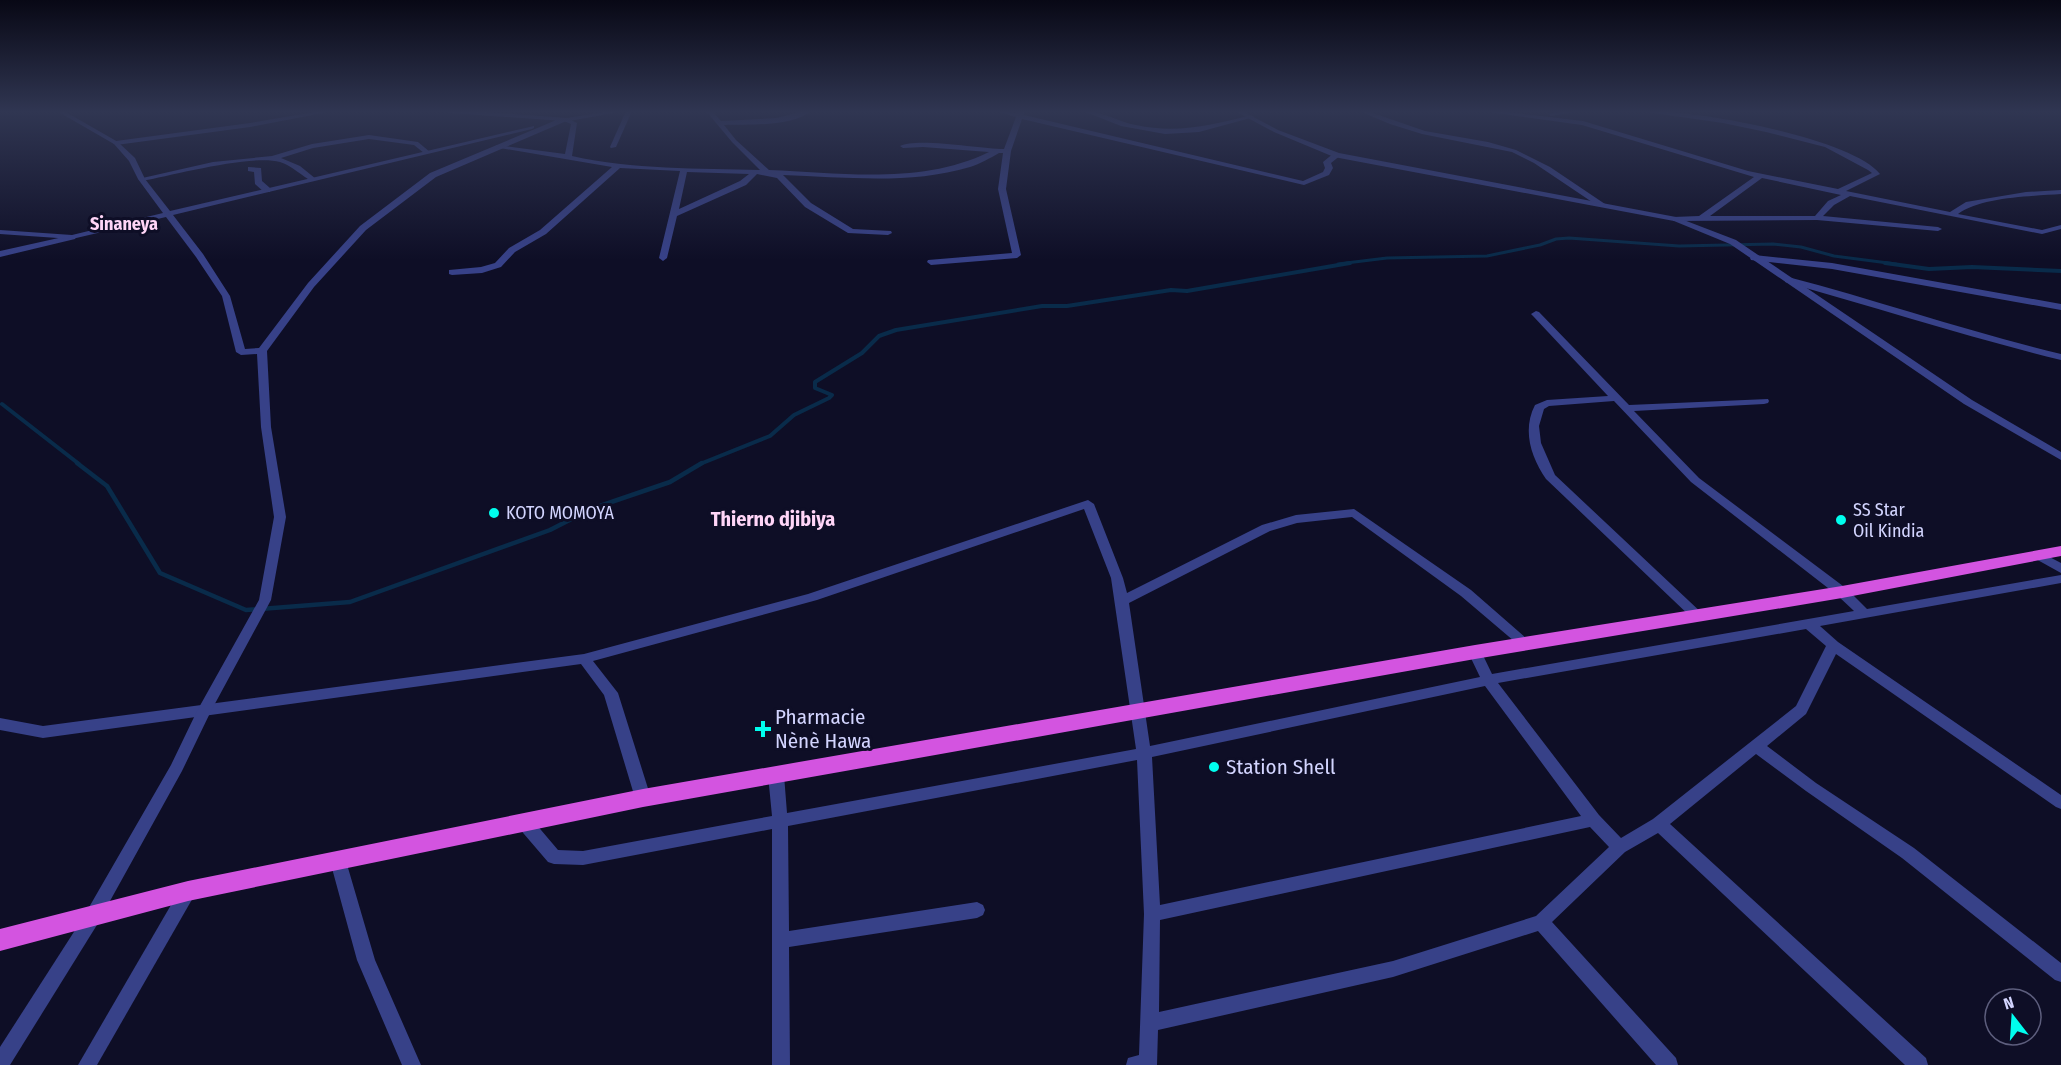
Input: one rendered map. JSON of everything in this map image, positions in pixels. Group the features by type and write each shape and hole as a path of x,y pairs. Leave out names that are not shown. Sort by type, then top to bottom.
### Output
{"highway":[{"path":"0,940 188,891 643,798 1475,652 1842,592 2061,551"}],"street":[{"path":"132,161 142,179 169,213 226,296 241,352 262,351"},
{"path":"142,179 239,161"},
{"path":"281,161 300,167 312,179"},
{"path":"0,254 389,161"},
{"path":"0,1064 94,914 177,767 204,711 262,607 280,517 266,427 262,351 311,285 363,228 433,175 466,161"},
{"path":"589,161 618,166 684,170 878,176 928,174 969,165 978,161"},
{"path":"755,161 767,172 780,176 808,205 851,231 888,233"},
{"path":"931,262 1017,255 1002,189 1006,161"},
{"path":"1213,161 1304,183 1326,173 1329,161"},
{"path":"1368,161 1676,219 1816,218 1938,229"},
{"path":"1531,161 1601,204"},
{"path":"1709,161 1760,176 2061,235"},
{"path":"1840,191 1876,174 1871,168 1856,161"},
{"path":"452,272 483,270 498,265 512,250 543,232 618,166"},
{"path":"251,169 258,170 258,182 267,190"},
{"path":"663,258 684,170"},
{"path":"674,214 743,183 755,172"},
{"path":"1700,220 1760,176"},
{"path":"1953,214 1966,204 2061,192"},
{"path":"1816,218 1831,203 1850,193"},
{"path":"1676,219 1737,244 1754,258 1968,402 2061,457"},
{"path":"2048,231 2061,227"},
{"path":"0,232 72,237"},
{"path":"1754,258 1832,266 2061,307"},
{"path":"1788,280 2003,343 2061,357"},
{"path":"1536,314 1695,480 1842,592 1863,613"},
{"path":"1617,398 1547,403 1539,407 1533,421 1537,454 1550,477 1698,616"},
{"path":"1626,408 1764,401"},
{"path":"0,724 43,732 584,659 812,597 1088,504 1116,578 1122,601 1144,753 1152,914 1148,1023 1144,1064"},
{"path":"1122,601 1266,528 1296,519 1354,513 1466,593 1526,644"},
{"path":"2038,555 2061,568"},
{"path":"524,822 554,857 583,858 1144,753 1488,680 2061,579"},
{"path":"1808,623 1833,645 2061,803"},
{"path":"1148,1023 1393,969 1541,922 1619,847 1659,824 1801,710 1833,645"},
{"path":"1475,652 1488,680 1593,820 1619,847"},
{"path":"584,659 611,693 643,798"},
{"path":"1756,746 1811,787 1908,853 2061,974"},
{"path":"776,775 780,820 781,1065"},
{"path":"1152,914 1593,820"},
{"path":"1659,824 1919,1065"},
{"path":"338,861 366,960 412,1065"},
{"path":"87,1065 188,891"},
{"path":"781,940 977,909"},
{"path":"1541,922 1669,1065"}],"waterway":[{"path":"1338,264 1387,258 1487,256 1540,245 1556,239 1569,238 1679,246 1773,244 1801,247 1834,256 1896,264"},
{"path":"701,464 770,436 794,415 829,398 832,395 815,388 815,382 862,353 879,336 896,330 1042,306 1067,306 1171,290 1187,291 1350,263"},
{"path":"1885,263 1929,269 1972,267 2061,271"},
{"path":"2,404 79,464"},
{"path":"77,463 107,486 160,573 246,610 350,602 550,530 591,509 670,482 701,464"}],"place":[{"name":"KOTO MOMOYA","path":"494,513"},
{"name":"SS Star Oil Kindia","path":"1841,520"},
{"name":"Pharmacie Nènè Hawa","path":"763,729"},
{"name":"Station Shell","path":"1214,767"}],"district":[{"name":"Sinaneya","path":"124,224"},
{"name":"Thierno djibiya","path":"773,519"}]}
